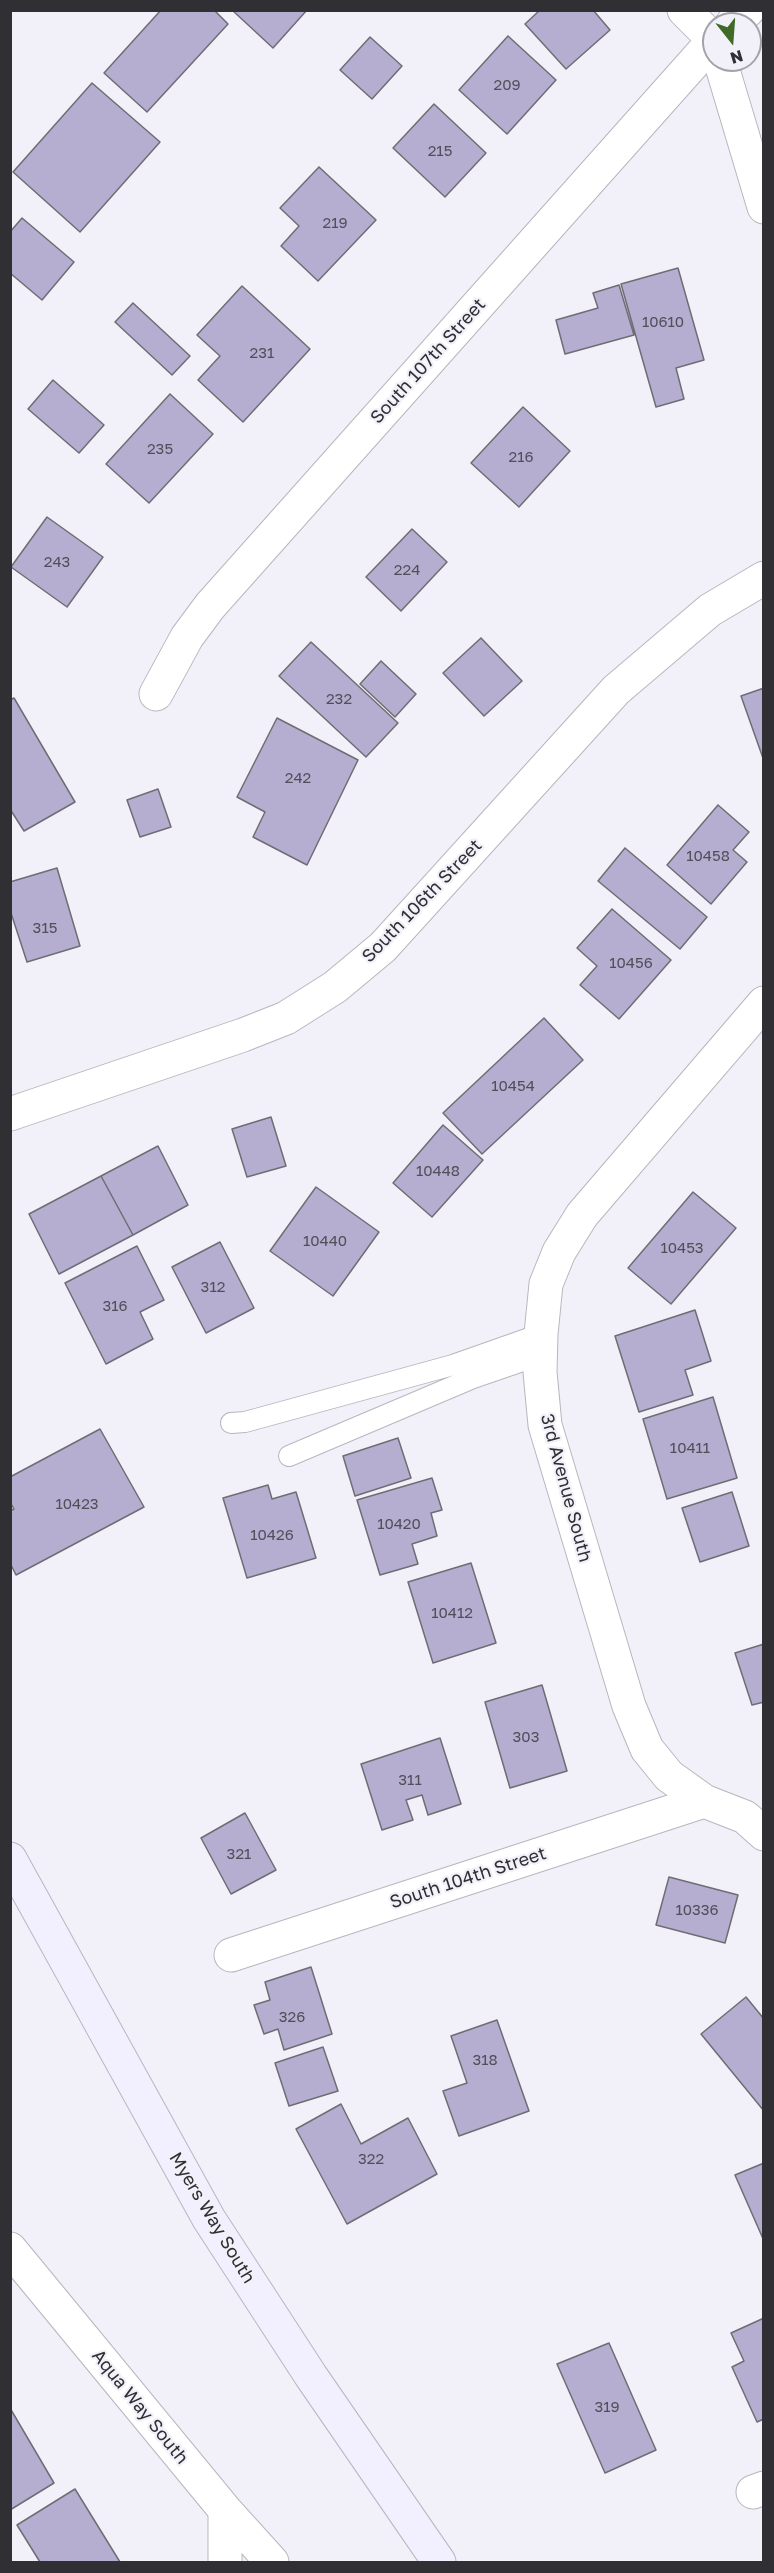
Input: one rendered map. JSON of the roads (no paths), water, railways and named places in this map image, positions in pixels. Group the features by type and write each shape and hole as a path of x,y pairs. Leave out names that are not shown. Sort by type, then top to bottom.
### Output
{"main road":[{"name":"Myers Way South","path":"10,1859 209,2219 311,2376 439,2562"}],"street":[{"path":"684,10 702,28"},
{"name":"South 107th Street","path":"156,694 187,637 210,606 702,53"},
{"path":"724,72 764,207"},
{"name":"South 106th Street","path":"10,1114 243,1035 286,1018 335,987 383,947 616,690 710,610 764,578"},
{"name":"3rd Avenue South","path":"757,1821 704,1801 669,1776 647,1749 628,1706 545,1425 541,1345 546,1284 559,1252 582,1215 764,1003"},
{"name":"South 104th Street","path":"231,1954 704,1801"},
{"name":"Aqua Way South","path":"10,2249 225,2510 272,2562"},
{"path":"225,2510 225,2562"}],"lane":[{"path":"231,1423 245,1422 430,1372 541,1345"},
{"path":"288,1456 472,1378 541,1345"}]}
